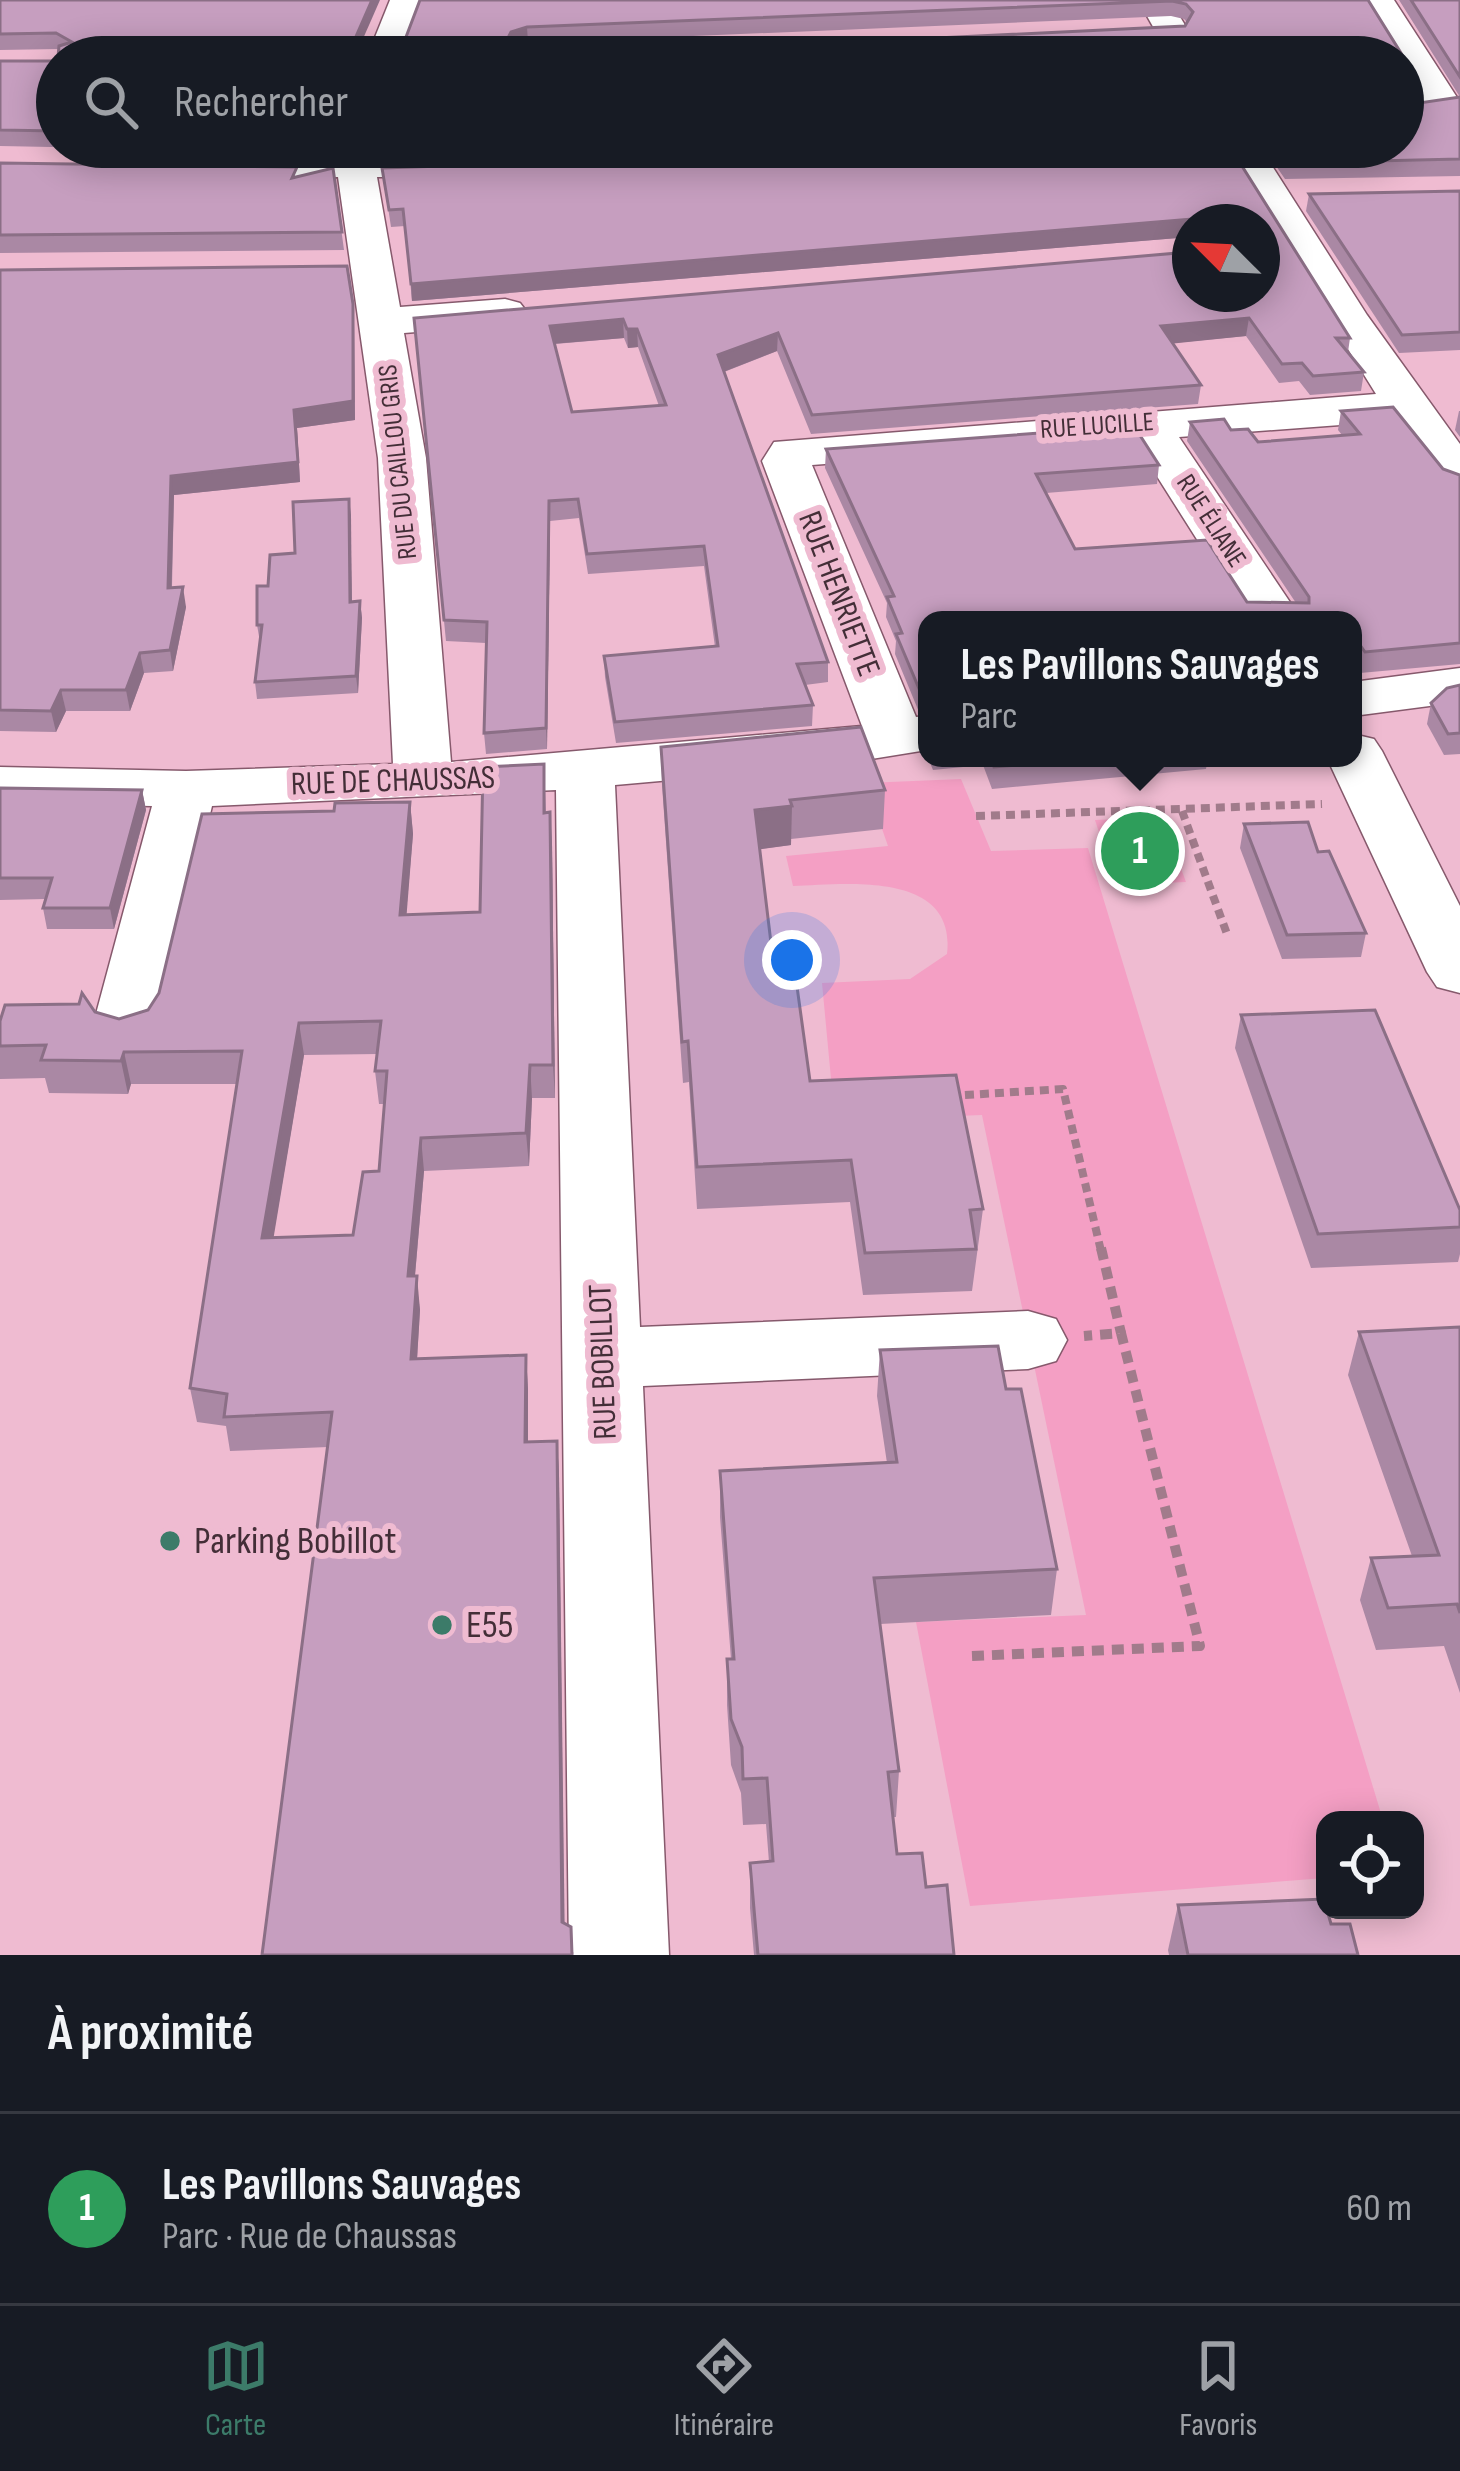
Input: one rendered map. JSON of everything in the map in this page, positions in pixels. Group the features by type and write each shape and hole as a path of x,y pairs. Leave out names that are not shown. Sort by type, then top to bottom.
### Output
{"street":[{"path":"391,36 406,0"},
{"path":"1378,0 1401,36"},
{"path":"1124,32 1171,29"},
{"path":"1424,73 1442,102 1424,104"},
{"name":"RUE DU CAILLOU GRIS","path":"356,168 402,458 423,779"},
{"path":"1262,168 1288,195 1281,246 1460,476"},
{"path":"324,267 373,266"},
{"path":"381,322 539,309"},
{"name":"RUE LUCILLE","path":"790,452 1404,406"},
{"name":"RUE ÉLIANE","path":"1146,423 1269,611"},
{"name":"RUE HENRIETTE","path":"790,452 786,461 911,735"},
{"path":"1362,698 1460,686"},
{"name":"RUE DE CHAUSSAS","path":"0,784 186,789 423,779 828,749 911,735"},
{"name":"RUE BOBILLOT","path":"585,770 619,1955"},
{"path":"1365,776 1460,972"},
{"path":"127,1024 186,789"},
{"path":"603,1358 1028,1340"}],"path":[{"path":"976,816 1114,808 1256,808 1365,776"},
{"path":"1256,808 1264,827"},
{"path":"1182,811 1227,934"},
{"path":"948,1096 1063,1089 1200,1646 972,1656"},
{"path":"1028,1340 1121,1333"}],"shaded area":[{"path":"961,779 991,851 1088,848 1380,1811 1316,1811 1316,1879 970,1906 916,1622 1086,1615 982,1115 835,1121 822,983 910,979 947,954 945,927 934,908 916,895 867,884 793,886 786,856 888,846 866,783"},
{"path":"1162,817 1186,882 1116,885 1095,820"}],"building":[{"path":"0,0 372,0 356,36 0,34"},
{"path":"420,0 1368,0 1390,36 980,36 1185,26 1193,12 1186,4 1172,1 527,27 509,36 406,36"},
{"path":"1411,0 1460,0 1460,77"},
{"path":"0,61 36,61 36,131 0,130"},
{"path":"1460,97 1460,159 1424,160 1424,102"},
{"path":"0,163 36,163 36,168 297,168 292,178 333,168 342,232 0,235"},
{"path":"382,168 1243,168 1266,204 1172,204 1172,221 411,284 403,209 389,210"},
{"path":"1460,191 1460,332 1402,335 1309,194"},
{"path":"1280,227 1350,338 1336,338 1364,372 1313,376 1302,363 1282,364 1249,318 1161,326 1201,385 812,415 778,333 718,355 828,662 797,664 813,705 615,722 604,656 718,646 704,546 587,554 578,499 549,501 546,728 484,733 487,622 444,620 414,318 1172,254 1172,312 1280,312","holes":["623,319 627,329 637,329 666,405 572,412 550,326"]},
{"path":"347,266 353,304 353,401 294,410 298,462 171,476 168,588 183,587 170,650 140,653 126,690 61,690 51,711 0,710 0,270"},
{"path":"1393,407 1443,469 1460,475 1460,643 1365,652 1362,611 918,611 918,686 896,634 902,633 887,597 894,596 826,449 1134,426 1159,465 1036,474 1075,549 1207,540 1247,602 1309,603 1190,422 1224,419 1231,430 1248,429 1258,442 1360,434 1341,411"},
{"path":"349,499 350,602 360,601 356,676 255,682 262,625 257,625 257,586 268,586 270,555 295,553 293,502"},
{"path":"1460,685 1460,733 1448,734 1431,703 1447,688"},
{"path":"861,727 885,790 790,800 792,806 755,810 771,943 782,943 786,972 795,972 810,1081 956,1075 983,1209 970,1210 976,1249 865,1253 851,1160 697,1167 688,1041 682,1042 661,747"},
{"path":"544,764 544,813 550,812 553,1065 530,1065 526,1133 421,1138 408,1276 417,1276 411,1359 526,1355 525,1442 557,1441 562,1922 571,1927 572,1955 262,1955 332,1412 224,1417 227,1394 190,1388 242,1051 124,1052 121,1061 41,1060 46,1045 0,1046 0,1021 5,1005 79,1004 82,993 95,1012 119,1019 148,1010 159,993 202,814 334,811 335,803 410,802 400,915 480,912 483,767","holes":["381,1021 375,1071 387,1071 379,1171 363,1172 353,1235 262,1238 299,1023"]},
{"path":"0,788 142,790 110,908 43,908 52,878 0,878"},
{"path":"1308,822 1318,852 1329,851 1366,933 1287,935 1244,824"},
{"path":"1375,1010 1460,1210 1460,1227 1318,1234 1241,1015"},
{"path":"1460,1327 1460,1613 1457,1604 1388,1608 1371,1558 1439,1555 1359,1332"},
{"path":"998,1346 1006,1389 1021,1389 1057,1569 874,1578 899,1771 888,1772 897,1854 922,1853 926,1887 947,1885 954,1955 758,1955 750,1863 773,1861 767,1778 743,1779 742,1747 731,1719 727,1659 734,1659 720,1471 897,1462 880,1350"},
{"path":"1316,1899 1316,1919 1350,1924 1358,1955 1188,1955 1178,1905"}],"place":[{"name":"Les Pavillons Sauvages","path":"1140,851"},
{"name":"Parking Bobillot","path":"170,1541"},
{"name":"E55","path":"442,1625"}]}
